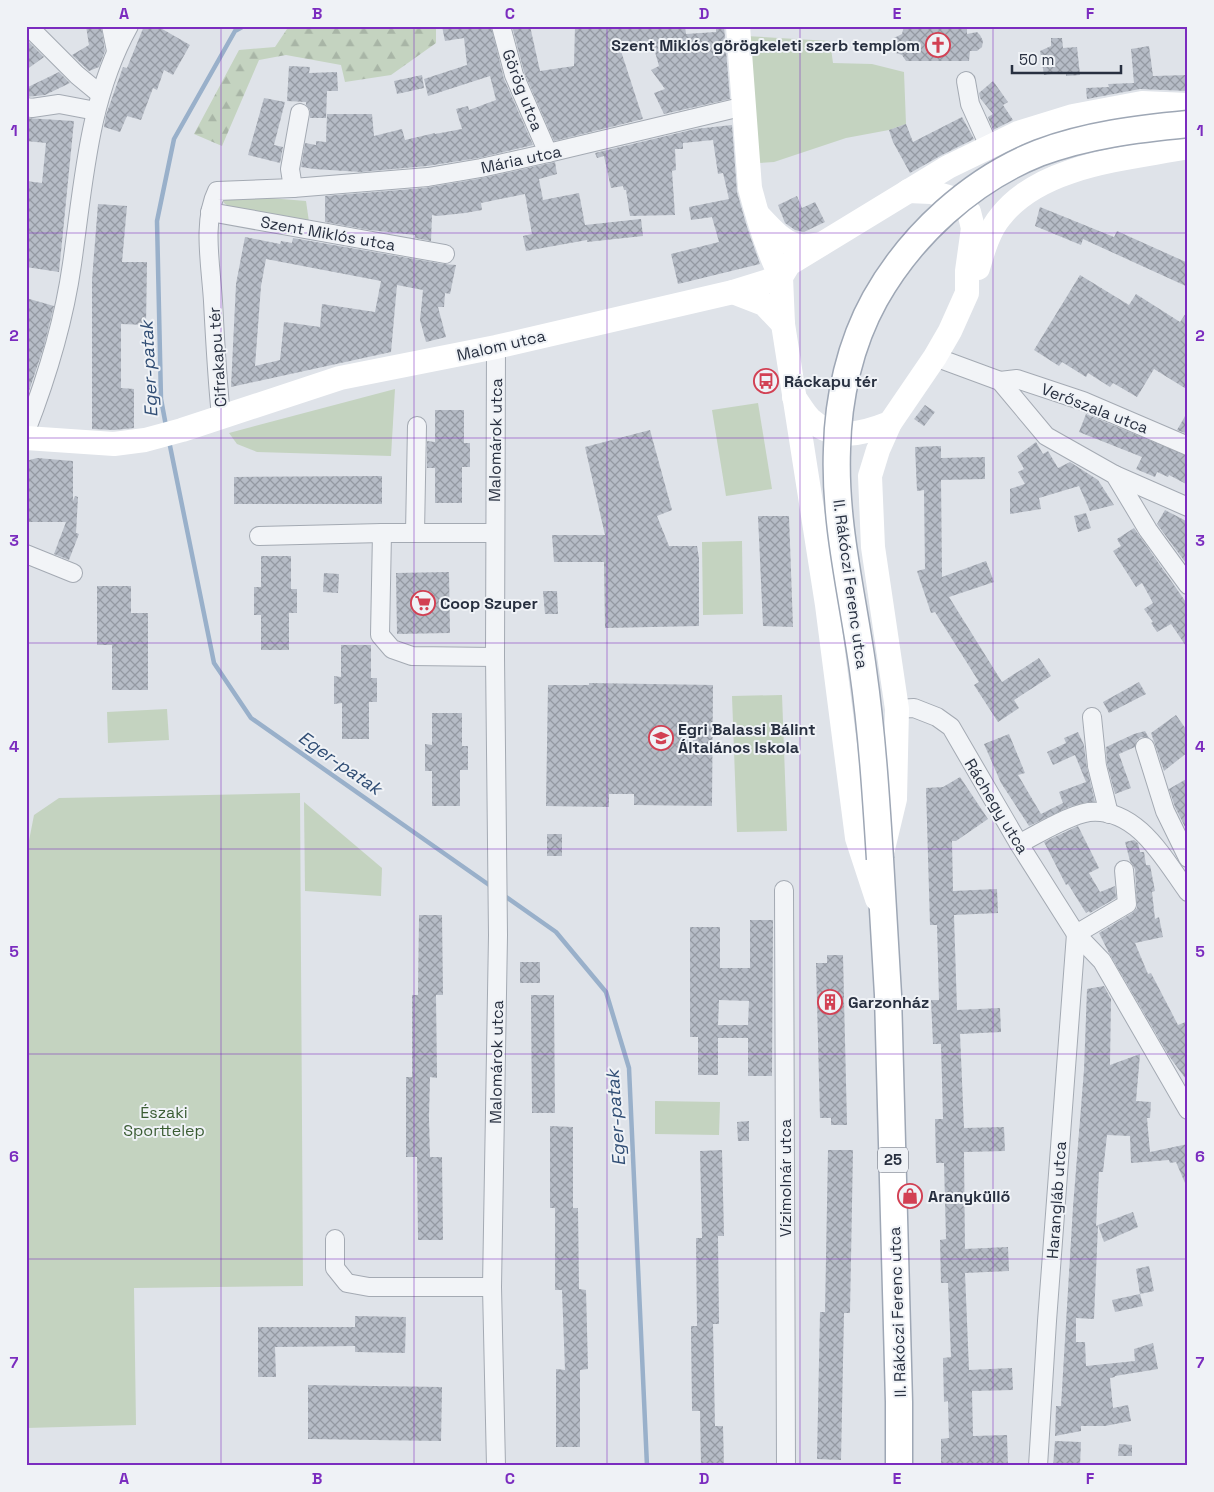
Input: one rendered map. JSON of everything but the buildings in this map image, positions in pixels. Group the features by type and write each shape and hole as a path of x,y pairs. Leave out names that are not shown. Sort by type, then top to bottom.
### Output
{"main road":[{"path":"738,26 750,188 770,256 781,277 784,324 794,397 810,419 827,431 852,435 890,423 935,357 950,331 975,275 984,247 1000,217 1018,199 1044,182 1074,170 1188,147"},
{"path":"781,277 790,264 908,191 948,167 1018,133 1073,116 1142,103 1188,104"},
{"name":"II. Rákóczi Ferenc utca","path":"899,1466 898,1324 884,918 873,760 864,679 840,525 837,450 841,395 854,346 875,299 901,259 934,222 970,192 1007,168 1040,153 1116,132 1188,124"},
{"path":"908,191 931,192 952,198 969,212 973,228 967,272 967,292"},
{"path":"756,213 777,235 791,244 802,247 821,244"},
{"name":"Malom utca","path":"221,416 340,378 496,347 733,292 781,277"},
{"path":"733,292 764,304 784,324"},
{"name":"II. Rákóczi Ferenc utca","path":"794,397 827,605 857,838 884,918"},
{"name":"Cifrakapu tér","path":"26,438 114,444 145,440 182,430 221,416"},
{"name":"II. Rákóczi Ferenc utca","path":"880,859 895,799 897,709 873,547 870,476 878,450 890,423"},
{"path":"852,435 865,456 870,476"}],"street":[{"path":"28,26 77,75 96,109"},
{"path":"111,26 116,51"},
{"path":"26,431 38,401 62,322 96,109 116,51 129,26"},
{"name":"Görög utca","path":"500,26 514,75 548,153"},
{"path":"966,81 970,104 990,146"},
{"path":"26,107 32,108 59,104 96,109"},
{"name":"Mária utca","path":"217,191 294,188 428,177 481,168 548,153 745,106"},
{"path":"294,188 290,169 300,113"},
{"name":"Cifrakapu tér","path":"217,191 212,200 209,239 221,416"},
{"name":"Szent Miklós utca","path":"210,212 445,254"},
{"name":"Malomárok utca","path":"496,347 494,657 498,932 492,1287 496,1466"},
{"path":"935,357 1000,381 1046,436 1115,475 1188,507"},
{"name":"Verőszala utca","path":"1000,381 1017,379 1083,401 1188,446"},
{"path":"415,533 417,426"},
{"path":"1115,475 1148,530 1188,585"},
{"path":"382,533 380,635 392,650 412,656 494,657"},
{"path":"259,536 494,533"},
{"path":"26,554 73,572"},
{"name":"Ráchegy utca","path":"897,709 914,708 937,717 951,727 1019,844 1076,934 1102,960 1188,1110"},
{"path":"1092,717 1097,766 1113,816"},
{"path":"1145,748 1165,811 1188,858"},
{"path":"1019,844 1065,820 1088,812 1113,816 1136,827 1150,841 1188,892"},
{"path":"1076,934 1127,904 1124,870"},
{"name":"Vízimolnár utca","path":"784,890 786,1466"},
{"name":"Harangláb utca","path":"1038,1466 1076,934"},
{"path":"335,1239 335,1268 347,1283 369,1287 492,1287"}],"green space":[{"path":"289,26 436,26 436,43 391,75 345,82 341,65 286,55 259,60 222,146 194,134 239,50 275,47"},
{"path":"746,36 830,41 833,63 872,64 904,72 906,124 889,130 846,138 774,162 759,163"},
{"path":"231,195 306,201 309,222 228,206 224,203 223,199"},
{"path":"395,389 391,456 257,452 237,444 229,433"},
{"path":"758,403 772,489 726,496 712,410"},
{"path":"742,541 743,614 703,615 702,542"},
{"path":"782,695 787,831 737,832 732,696"},
{"path":"167,709 169,740 108,743 107,712"},
{"name":"Északi Sporttelep","path":"300,793 303,1286 134,1288 136,1425 26,1428 26,856 34,815 59,798"},
{"path":"304,802 382,868 381,896 305,891"},
{"path":"655,1101 720,1102 719,1135 655,1134"}],"waterway":[{"name":"Eger-patak","path":"166,426 161,399 157,221 174,139 235,31 244,26"},
{"name":"Eger-patak","path":"169,441 214,663 251,718 492,887"},
{"name":"Eger-patak","path":"502,894 556,932 606,992 629,1068 647,1466"}],"place":[{"name":"Szent Miklós görögkeleti szerb templom","path":"938,45"},
{"name":"Ráckapu tér","path":"766,381"},
{"name":"Coop Szuper","path":"423,603"},
{"name":"Egri Balassi Bálint Általános Iskola","path":"661,738"},
{"name":"Garzonház","path":"830,1002"},
{"name":"Aranyküllő","path":"910,1196"}]}
